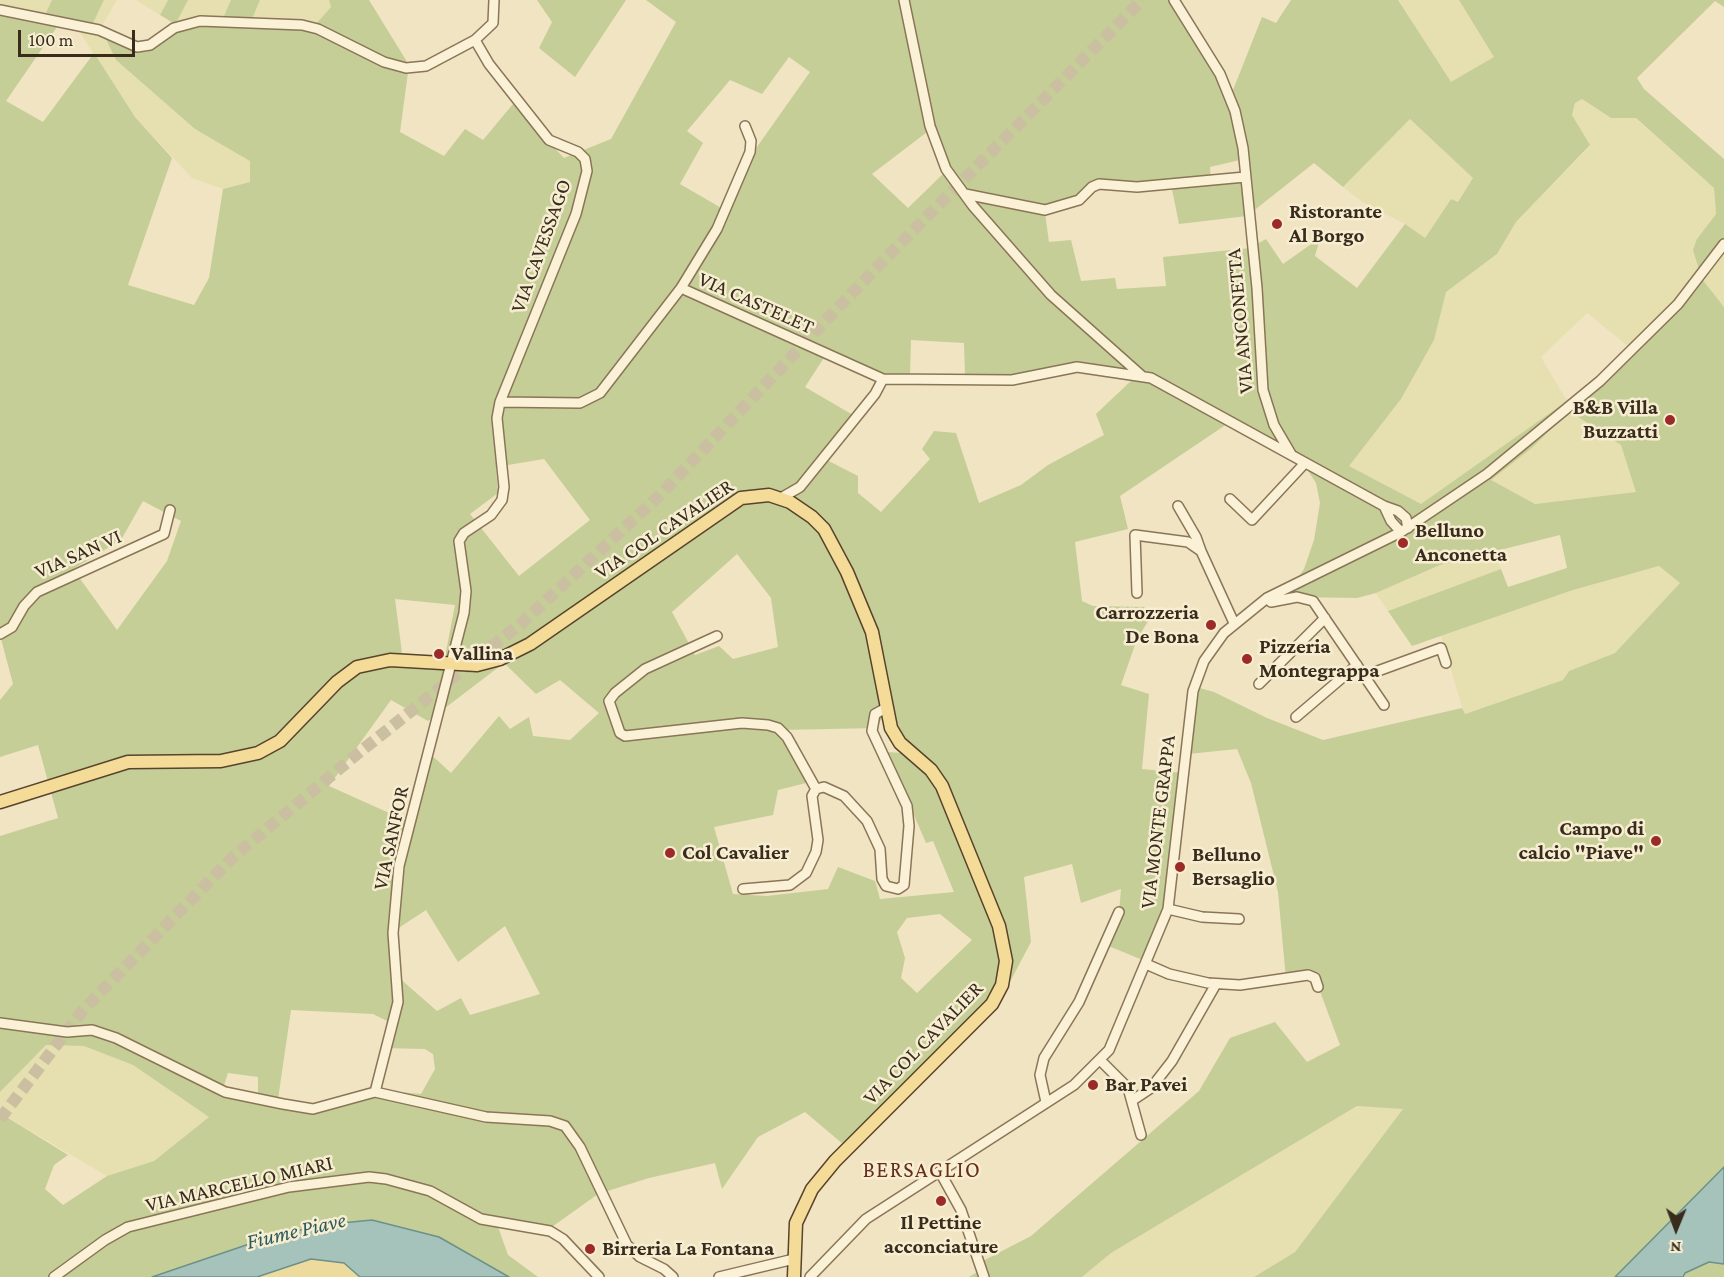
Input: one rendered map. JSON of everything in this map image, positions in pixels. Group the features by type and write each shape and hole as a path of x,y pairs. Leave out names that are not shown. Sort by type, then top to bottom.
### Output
{"main road":[{"name":"VIA COL CAVALIER","path":"0,802 128,762 221,761 246,757 280,741 337,682 357,667 390,660 477,665 516,651 734,502 754,495 782,498 819,523 847,572 872,632 886,708 896,738 932,770 942,786 999,926 1005,947 1006,967 1000,991 992,1004 820,1177 799,1214 794,1234 794,1267"},
{"path":"794,1267 807,1276"}],"street":[{"path":"0,10 99,30 137,47 150,45 174,28 200,21 310,27 384,62 406,68 426,66 475,40 493,23 494,0"},
{"path":"903,0 936,144 946,169 1051,295 1142,376"},
{"name":"VIA ANCONETTA","path":"1174,0 1220,74 1231,99 1241,138 1257,288 1263,390 1274,425 1293,456"},
{"name":"VIA CAVESSAGO","path":"450,664 466,602 459,541 464,533 491,514 502,500 504,487 498,428 500,402 576,214 587,171 585,159 578,152 549,140 489,64 475,40"},
{"name":"VIA CASTELET","path":"745,126 751,141 750,152 717,230 681,288 883,379 1012,380 1077,367 1142,376"},
{"path":"965,194 1045,210 1079,200 1092,187 1099,184 1137,187 1245,177"},
{"name":"VIA MONTE GRAPPA","path":"807,1276 866,1219 1074,1085 1101,1061 1114,1040 1168,909 1193,691 1211,649 1234,622 1267,598 1405,530 1480,479 1600,381 1678,304 1724,244"},
{"path":"500,402 580,404 600,393 681,288"},
{"name":"VIA ANCONETTA","path":"1142,376 1151,378 1384,506 1391,521 1405,530"},
{"path":"782,498 800,487 875,394 883,379"},
{"path":"1230,499 1252,520 1305,463"},
{"path":"1178,506 1196,537 1234,622"},
{"name":"VIA SAN VI","path":"0,634 12,627 24,606 37,592 164,534 170,510"},
{"path":"1137,593 1135,536 1188,542 1201,550"},
{"path":"1267,598 1271,602 1297,597 1308,598 1316,604 1384,705"},
{"path":"1258,684 1325,618"},
{"path":"717,636 645,669 615,693 609,701 620,733 625,736 742,723 773,726 787,737 816,789"},
{"path":"1364,676 1441,648 1446,663"},
{"name":"VIA SANFOR","path":"375,1092 398,1002 393,933 399,866 450,664"},
{"path":"1296,717 1357,665"},
{"path":"816,789 824,787 837,791 856,807 878,842 884,883 889,889 902,888 906,876 907,806 872,730 875,714 886,708"},
{"path":"743,889 790,885 806,873 817,846 818,828 812,799 816,789"},
{"path":"1168,909 1202,917 1239,919"},
{"name":"VIA MONTE GRAPPA","path":"1046,1102 1040,1075 1044,1058 1079,1002 1119,912"},
{"path":"1146,964 1190,980 1216,984 1240,985 1308,975 1315,978 1318,987"},
{"path":"1132,1100 1151,1088 1172,1061 1216,984"},
{"path":"0,1023 67,1032 92,1030 116,1038 225,1092 283,1104 313,1109 375,1092 486,1117 550,1121 565,1126 580,1147 627,1245 640,1257 664,1269 673,1277"},
{"path":"1101,1061 1123,1080 1132,1100 1141,1135"},
{"path":"940,1172 961,1210 984,1277"},
{"name":"VIA MARCELLO MIARI","path":"54,1277 105,1240 128,1227 289,1186 369,1177 395,1181 430,1191 481,1219 550,1231 563,1239 599,1277"},
{"path":"719,1277 794,1267"}],"shaded area":[{"path":"0,0 52,0 43,19 0,6"},
{"path":"104,0 117,0 100,29 91,25"},
{"path":"136,0 168,0 160,15"},
{"path":"188,0 231,0 223,18 175,24"},
{"path":"260,0 329,0 331,7 315,25 252,19"},
{"path":"1398,0 1459,0 1495,58 1451,83"},
{"path":"77,28 103,33 116,60 195,129 251,160 250,182 223,189 192,178 135,117"},
{"path":"1582,99 1611,118 1635,118 1714,188 1716,214 1697,239 1724,250 1724,307 1702,279 1633,350 1587,313 1541,357 1567,401 1421,505 1348,467 1401,399 1434,340 1446,292 1497,254 1516,222 1590,146 1572,115 1575,103"},
{"path":"1410,119 1474,178 1458,202 1451,199 1424,239 1405,224 1364,203 1343,187"},
{"path":"1569,411 1621,445 1637,492 1535,504 1490,480 1533,447"},
{"path":"1495,553 1501,569 1388,611 1376,593 1440,565"},
{"path":"1659,566 1680,583 1615,653 1569,671 1563,680 1464,714 1441,636 1573,590"},
{"path":"46,1045 84,1046 133,1065 209,1117 154,1161 107,1176 0,1113 0,1092"},
{"path":"1357,1106 1404,1108 1295,1252 1254,1277 1082,1277 1111,1253"}],"green space":[{"path":"52,0 104,0 92,25 127,46 147,52 175,24 160,15 168,0 188,0 176,23 223,18 231,0 260,0 252,19 315,25 331,7 329,0 369,0 409,65 400,132 444,156 465,129 483,140 513,104 564,158 611,139 676,22 646,0 1178,0 1233,90 1262,17 1276,23 1291,0 1398,0 1451,82 1494,57 1459,0 1724,0 1724,7 1715,1 1637,78 1644,89 1724,159 1724,250 1702,279 1724,307 1724,1167 1615,1277 1254,1277 1295,1252 1403,1109 1357,1106 1111,1253 1082,1277 969,1277 979,1271 977,1264 1031,1236 1199,1091 1230,1038 1275,1022 1307,1062 1340,1045 1315,978 1286,979 1278,892 1251,783 1237,749 1188,754 1196,687 1214,692 1267,718 1323,740 1462,708 1465,714 1563,680 1569,671 1615,653 1680,583 1659,566 1573,590 1412,646 1388,611 1501,569 1508,587 1567,568 1560,535 1440,565 1376,593 1357,598 1297,597 1295,582 1304,569 1314,540 1320,503 1316,483 1305,466 1227,424 1120,496 1128,529 1075,542 1082,601 1093,606 1144,607 1152,615 1137,639 1121,685 1149,694 1142,769 1185,773 1175,881 1167,924 1150,963 1106,945 1119,912 1121,889 1081,903 1072,864 1024,877 1031,942 1003,995 850,1150 805,1112 758,1137 722,1189 715,1163 649,1178 598,1194 549,1229 496,1221 508,1255 538,1277 509,1277 439,1237 321,1225 264,1239 152,1277 0,1277 0,1113 68,1155 54,1165 45,1189 63,1205 107,1176 154,1161 209,1117 133,1065 84,1046 46,1045 0,1092 0,836 58,818 38,745 0,757 0,700 13,684 0,635 0,6 43,19","holes":["59,24 103,33 116,60 195,129 250,161 250,182 223,189 209,278 194,305 128,285 172,158 135,117 94,53 43,122 6,101","789,57 810,72 757,147 723,209 680,184 703,143 687,131 730,80 762,94","1582,99 1611,118 1636,118 1714,188 1716,214 1697,239 1693,250 1702,279 1569,410 1567,401 1421,504 1349,466 1401,399 1434,340 1446,292 1497,254 1516,222 1590,145 1572,115 1575,103","1410,119 1473,178 1458,202 1451,199 1425,238 1405,224 1357,288 1315,256 1320,238 1283,264 1266,239 1250,248 1163,257 1166,286 1117,289 1115,278 1081,281 1071,240 1049,242 1045,213 1101,186 1171,184 1179,224 1247,216 1314,163 1343,187","931,129 948,169 908,208 872,174","1244,159 1245,178 1211,180 1210,167","911,340 964,343 965,375 995,377 1095,367 1133,379 1096,414 1104,435 1048,465 1021,485 979,503 956,433 934,431 922,449 930,459 881,512 858,493 858,476 819,456 853,415 805,387 829,350 884,375 910,376","1569,411 1621,445 1636,492 1535,504 1491,480 1533,447","544,459 590,520 519,576 470,514 498,493 496,467","143,501 181,521 167,561 117,630 73,569 121,540","737,554 771,598 778,647 733,659 719,646 695,655 672,612","395,599 455,605 445,657 402,653","504,663 536,694 560,680 599,713 570,740 533,736 529,717 510,729 499,716 451,773 427,751 407,821 329,786 391,700 428,721","889,703 902,753 887,752 926,843 933,841 954,892 880,899 875,881 838,867 828,889 767,896 733,894 714,827 773,815 778,790 806,783 780,730 877,728","426,910 458,962 505,926 540,994 470,1015 461,998 437,1011 390,970 391,933","940,914 972,940 917,993 901,978 905,958 897,932 907,918","291,1010 373,1014 387,1021 382,1048 425,1049 433,1054 435,1069 421,1094 379,1090 310,1112 277,1106","228,1073 258,1077 258,1101 220,1097"]},
{"path":"537,0 626,0 575,77 539,48 552,22"},
{"path":"1709,1262 1724,1264 1724,1277 1683,1277 1685,1273"}],"sand":[{"path":"311,1259 344,1263 360,1277 257,1277"}],"water":[{"path":"1724,1167 1724,1264 1709,1262 1685,1273 1683,1277 1615,1277"},
{"path":"372,1220 439,1237 509,1277 360,1277 344,1263 311,1259 257,1277 152,1277 264,1239 321,1225"}],"tunnel":[{"path":"0,1119 83,1010 233,857 524,621 660,495 875,269 1142,0"}],"place":[{"name":"Ristorante Al Borgo","path":"1277,224"},
{"name":"B&B Villa Buzzatti","path":"1670,420"},
{"name":"Belluno Anconetta","path":"1403,543"},
{"name":"Carrozzeria De Bona","path":"1211,625"},
{"name":"Vallina","path":"439,654"},
{"name":"Pizzeria Montegrappa","path":"1247,659"},
{"name":"Campo di calcio \"Piave\"","path":"1656,841"},
{"name":"Col Cavalier","path":"670,853"},
{"name":"Belluno Bersaglio","path":"1180,867"},
{"name":"Bar Pavei","path":"1093,1085"},
{"name":"Il Pettine acconciature","path":"941,1201"},
{"name":"Birreria La Fontana","path":"590,1249"}],"district":[{"name":"BERSAGLIO","path":"922,1170"}],"water label":[{"name":"Fiume Piave","path":"296,1231"}]}
